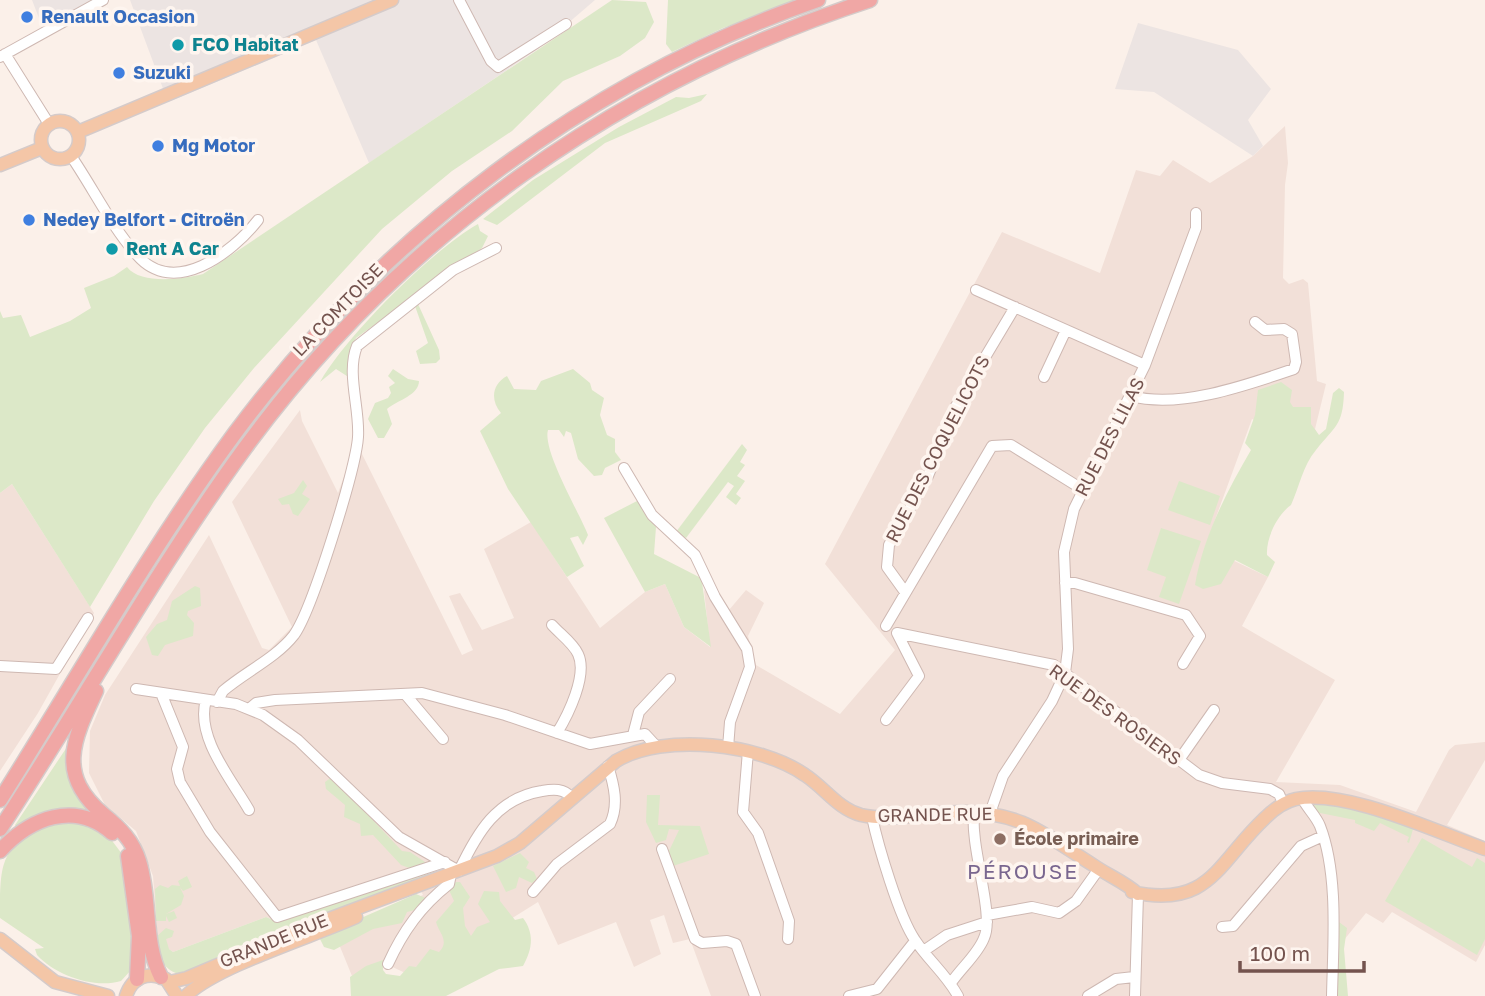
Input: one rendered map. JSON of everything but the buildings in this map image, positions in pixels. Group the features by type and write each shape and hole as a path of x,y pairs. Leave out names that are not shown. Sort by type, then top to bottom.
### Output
{"highway":[{"name":"LA COMTOISE","path":"0,800 128,593 207,473 275,382 372,277 453,206 573,120 710,44 818,0"},
{"name":"LA COMTOISE","path":"0,829 205,505 275,408 359,313 431,246 530,168 636,101 751,44 870,0"},
{"path":"118,640 77,733 73,769 86,798 120,829 137,854 143,874 152,951 166,979"},
{"path":"0,851 27,826 52,816 83,817 111,832 125,849 131,866 140,945 137,979"}],"main road":[{"path":"78,132 392,0"},
{"path":"69,122 78,132 79,145 71,156 51,158 42,148 40,137 49,124 69,122"},
{"path":"0,165 42,148"},
{"name":"GRANDE RUE","path":"186,996 195,988 240,966 452,869 520,843 608,766 634,752 657,747 728,748 781,761 807,776 844,807 872,817 984,813 1012,817 1043,832 1138,894"},
{"path":"984,813 1038,837 1127,891 1166,897 1192,892 1208,881 1257,825 1283,803 1302,798 1323,797 1374,809 1485,849"},
{"name":"GRANDE RUE","path":"137,979 149,975 166,979 187,978 272,941 381,903"},
{"path":"0,939 55,982 108,996"},
{"path":"126,996 137,979"},
{"path":"166,979 177,996"}],"street":[{"path":"49,124 3,55 103,0"},
{"path":"459,0 491,61 498,67 566,24"},
{"path":"71,156 137,256 159,270 190,272 244,238 258,220"},
{"name":"RUE DES LILAS","path":"987,918 972,836 1003,776 1052,701 1065,673 1068,649 1064,552 1074,509 1145,365 1196,228 1196,213"},
{"path":"249,810 207,735 202,715 211,701 278,650 299,628 313,594 355,454 359,426 355,351 365,337 470,259 496,248"},
{"path":"976,290 1145,365"},
{"name":"RUE DES COQUELICOTS","path":"905,592 887,567 889,545 928,475 956,406 1015,307"},
{"path":"1131,396 1142,399 1205,395 1294,369 1296,362 1292,334 1284,329 1265,330 1255,322"},
{"path":"1044,377 1066,330"},
{"path":"886,626 992,446 1011,445 1082,489"},
{"path":"624,468 652,514 695,555 711,590 747,649 750,667 730,722 728,748"},
{"path":"1065,583 1076,583 1186,615 1200,636 1183,664"},
{"path":"0,666 57,669 88,618"},
{"path":"552,625 576,650 582,666 571,709 557,733"},
{"name":"RUE DES ROSIERS","path":"886,720 919,676 897,633 1054,665 1077,686 1199,775 1222,783 1274,791 1283,803"},
{"path":"633,735 639,712 670,679"},
{"path":"136,690 250,708 298,740 399,837 452,869"},
{"path":"161,693 183,747 177,768 180,782 210,832 277,917 452,869"},
{"path":"250,708 256,703 275,700 405,694 444,696 590,744 610,742 633,735 649,735 657,747"},
{"path":"405,694 443,738"},
{"path":"1178,760 1214,710"},
{"path":"748,751 743,812 760,840 789,921 788,939"},
{"path":"533,892 557,864 610,824 615,814 615,794 608,766"},
{"path":"388,964 408,926 430,899 449,884 452,869 484,826 508,803 529,793 553,790 564,791 572,798"},
{"path":"1302,798 1319,824 1328,852 1333,913 1332,996"},
{"path":"872,817 880,847 915,941 951,983 958,996"},
{"path":"1222,927 1233,926 1301,846 1323,836"},
{"path":"662,849 695,939 702,943 727,941 736,944 755,996"},
{"path":"925,950 947,935 987,918 1032,907 1059,913 1071,906 1096,873"},
{"path":"1135,996 1134,977 1139,946 1138,894"},
{"path":"951,983 983,941 987,918"},
{"path":"849,996 869,994 892,973 915,941"},
{"path":"1088,996 1116,979 1134,977"}],"shaded area":[{"path":"32,0 93,0 42,26"},
{"path":"130,0 595,0 538,49 369,163 316,40 168,102"},
{"path":"1138,23 1238,50 1271,89 1248,120 1263,146 1253,156 1154,92 1115,89"},
{"path":"1285,126 1288,163 1283,278 1289,284 1303,279 1308,283 1317,381 1326,384 1315,429 1319,436 1317,448 1252,419 1205,547 1268,577 1242,626 1335,680 1276,782 1340,785 1416,812 1449,750 1455,745 1485,742 1485,760 1447,825 1485,841 1485,945 1476,962 1392,912 1383,923 1366,913 1339,946 1339,996 711,996 690,939 673,943 664,915 650,920 661,954 634,967 616,922 558,945 538,902 416,978 384,963 352,976 334,932 423,895 413,875 278,922 266,917 173,952 158,941 153,876 136,831 105,805 89,773 90,731 105,695 209,535 262,648 269,650 292,627 232,502 300,410 302,421 338,493 353,452 361,452 462,655 473,650 449,596 460,593 482,630 514,618 484,549 531,522 600,628 645,592 665,584 684,627 710,647 704,590 729,610 746,590 764,603 748,636 756,665 840,714 895,650 825,564 1002,232 1100,273 1136,170 1160,176 1173,160 1210,183 1253,156"},
{"path":"12,484 94,613 38,713 0,771 0,493"}],"green space":[{"path":"612,0 646,2 654,22 645,38 620,56 563,81 512,131 452,171 382,229 254,368 205,428 154,501 90,607 12,484 0,493 0,311 3,318 21,315 30,337 70,321 91,308 84,288 114,276 127,267 133,273 152,278 174,279 203,274"},
{"path":"668,0 801,0 723,28 672,52 666,44"},
{"path":"707,94 701,101 605,143 497,225 483,219 533,180 619,127 676,97 689,98"},
{"path":"478,224 480,231 488,236 482,248 356,338 348,357 350,378 336,369 320,382 349,342 391,295 438,253"},
{"path":"418,304 439,350 440,359 436,363 420,364 416,351 428,343 415,306"},
{"path":"393,369 408,379 419,381 418,386 412,394 387,409 392,424 384,438 378,438 368,419 375,403 388,398 391,393 389,387 395,383 388,376"},
{"path":"573,369 590,383 592,390 604,398 600,415 607,435 615,439 615,452 621,460 605,468 602,475 594,476 578,459 571,433 566,431 564,437 559,430 548,430 556,466 588,535 583,545 578,536 570,538 584,566 567,577 508,489 480,431 501,413 495,403 494,393 502,379 507,376 514,389 536,390 541,381"},
{"path":"1281,382 1292,390 1290,402 1293,407 1311,407 1311,424 1319,435 1326,429 1333,393 1339,388 1344,392 1340,419 1312,456 1291,505 1273,527 1267,555 1275,562 1268,577 1235,560 1221,584 1203,589 1195,585 1199,567 1217,515 1251,450 1245,443 1255,415 1258,390"},
{"path":"742,444 747,450 740,462 745,465 737,476 745,481 736,494 741,498 736,505 726,497 734,486 728,482 686,538 676,532"},
{"path":"303,480 307,486 302,494 310,499 298,516 293,514 289,504 282,505 278,499 294,493"},
{"path":"1179,481 1220,496 1210,525 1168,510"},
{"path":"637,501 656,527 654,554 699,577 702,582 711,647 684,627 665,584 645,592 604,518"},
{"path":"1161,528 1201,541 1179,604 1159,597 1166,577 1147,570"},
{"path":"195,586 200,588 201,606 188,611 187,615 194,623 193,636 165,645 158,656 152,655 146,637 157,624 167,620 172,601"},
{"path":"67,747 97,814 16,827 15,825"},
{"path":"332,777 402,851 410,852 428,864 412,869 401,865 373,835 361,836 360,824 344,817 345,805 326,789 325,782"},
{"path":"647,795 660,795 658,825 700,826 709,854 673,866 668,853 679,830 669,829 666,840 656,843 646,822"},
{"path":"1322,801 1366,811 1413,829 1409,843 1409,837 1380,823 1374,831 1355,823 1355,820 1315,812 1313,804"},
{"path":"54,821 84,821 107,834 122,854 132,929 132,969 121,981 87,982 54,969 37,955 35,949 44,948 0,918 1,882 7,857 23,838"},
{"path":"1422,838 1472,867 1477,858 1485,863 1485,939 1477,955 1385,901"},
{"path":"520,853 529,862 526,868 534,872 537,879 532,883 519,877 516,888 506,892 493,866"},
{"path":"434,869 436,873 260,942 256,939 179,974 165,965 160,955 156,937 166,928 174,931 172,937 166,939 173,952 266,917 278,922"},
{"path":"187,876 192,887 183,891 180,887 184,896 181,905 166,914 174,911 177,918 169,922 166,916 166,921 156,921 155,889 160,885 168,888 172,885 180,886 178,881"},
{"path":"456,882 460,882 470,897 463,908 465,926 471,936 477,927 490,922 478,904 484,891 499,892 500,901 515,920 523,918 531,942 523,966 499,969 446,996 351,996 350,977 366,966 383,960 386,974 400,976 409,966 416,967 430,949 439,952 444,941 436,922 454,901 449,890"},
{"path":"416,894 428,899 419,909 407,912 402,923 373,929 334,950 324,947 320,939 329,932"},
{"path":"1339,922 1347,928 1344,949 1348,996 1336,996"}],"place":[{"name":"Renault Occasion","path":"27,17"},
{"name":"FCO Habitat","path":"178,45"},
{"name":"Suzuki","path":"119,73"},
{"name":"Mg Motor","path":"158,146"},
{"name":"Nedey Belfort - Citroën","path":"29,220"},
{"name":"Rent A Car","path":"112,249"},
{"name":"École primaire","path":"1000,839"}],"district":[{"name":"PÉROUSE","path":"1023,872"}]}
